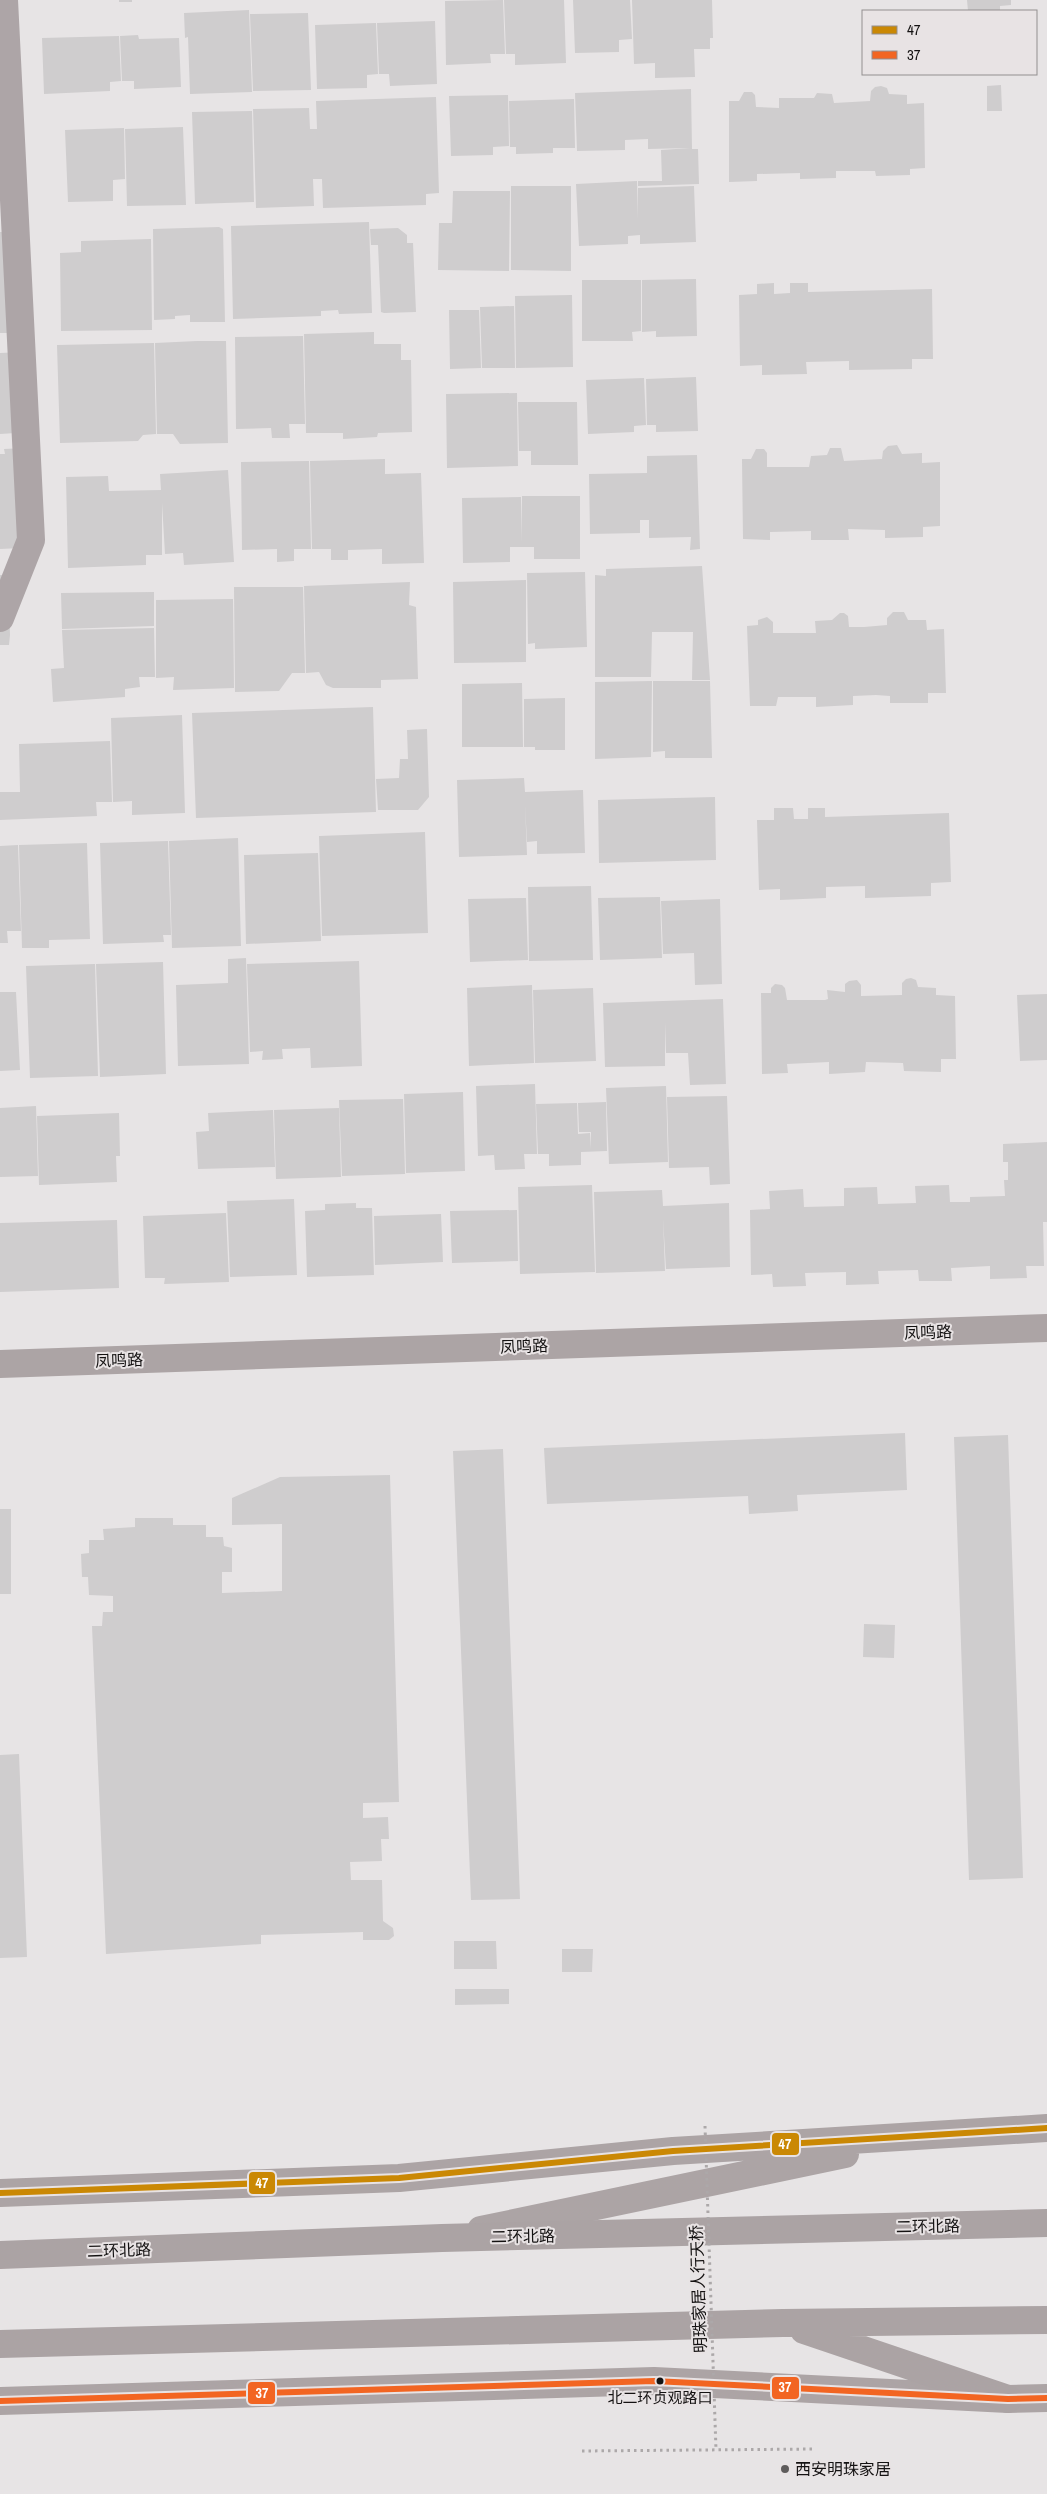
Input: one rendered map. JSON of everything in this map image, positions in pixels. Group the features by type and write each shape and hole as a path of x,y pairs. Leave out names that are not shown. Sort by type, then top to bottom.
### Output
{"highway":[{"name":"二环北路","path":"0,2255 442,2238 1047,2223"},
{"path":"0,2344 783,2323 1047,2320"},
{"path":"783,2323 1008,2399"}],"main road":[{"name":"凤鸣路","path":"0,1364 1047,1328"},
{"path":"0,2193 399,2178 658,2152 1047,2128"},
{"path":"442,2238 925,2137"},
{"path":"0,2401 654,2381 1008,2399 1047,2398"}],"street":[{"path":"0,618 31,540 4,0"}],"path":[{"name":"明珠家居人行天桥","path":"705,2126 716,2450"},
{"path":"582,2451 814,2450"}],"building":[{"path":"119,0 132,0 132,2 119,2"},
{"path":"503,0 505,54 490,54 491,63 446,65 445,1"},
{"path":"504,0 564,0 566,63 515,65 515,54 506,54"},
{"path":"573,0 630,0 632,39 619,40 619,52 575,53"},
{"path":"632,0 712,0 713,38 710,38 710,49 694,49 695,77 655,78 655,63 634,64"},
{"path":"967,0 1011,0 1011,5 1000,6 1000,10 968,10"},
{"path":"249,10 252,92 190,94 188,37 185,38 184,13"},
{"path":"308,13 311,90 253,91 250,14"},
{"path":"435,21 437,84 390,86 389,74 379,74 377,23"},
{"path":"376,23 378,74 367,75 367,88 317,89 315,25"},
{"path":"138,35 139,39 179,38 181,87 134,89 134,81 122,81 120,36"},
{"path":"119,36 121,81 110,82 110,91 44,94 42,38"},
{"path":"1001,85 1002,111 987,111 987,86"},
{"path":"875,87 887,88 889,94 907,95 907,104 924,103 925,168 910,169 910,175 876,176 875,171 836,171 836,178 800,179 800,173 757,174 757,181 729,182 729,101 739,101 744,92 752,92 755,95 756,107 779,108 779,98 814,98 817,93 832,94 834,103 870,101 871,91"},
{"path":"691,89 692,149 698,149 699,184 638,186 638,181 662,181 661,150 690,148 648,149 648,139 625,140 625,150 577,151 575,93"},
{"path":"508,95 509,146 493,147 493,155 451,156 449,96"},
{"path":"436,97 439,193 426,194 426,205 323,208 322,179 313,179 314,206 256,208 253,109 309,108 310,129 317,129 316,101"},
{"path":"574,99 575,148 553,148 553,153 516,154 516,147 510,147 509,101"},
{"path":"252,111 254,202 195,204 192,112"},
{"path":"183,127 186,205 127,206 125,129"},
{"path":"124,128 125,179 113,180 113,201 68,202 65,130"},
{"path":"637,181 638,219 638,188 694,186 696,242 640,244 640,235 628,236 628,244 579,246 576,184"},
{"path":"511,186 571,186 571,271 511,270"},
{"path":"453,191 510,191 509,271 438,270 439,223 452,223"},
{"path":"369,222 372,313 339,314 338,310 321,311 321,316 233,319 231,226"},
{"path":"219,227 223,229 225,322 190,322 190,315 175,316 175,319 154,320 153,229"},
{"path":"398,228 407,235 407,243 413,243 416,312 384,313 381,312 378,245 371,245 370,229"},
{"path":"0,232 7,232 10,333 0,333"},
{"path":"151,239 152,330 61,331 60,253 81,252 81,241"},
{"path":"696,279 697,336 656,337 656,331 642,332 642,280"},
{"path":"582,280 641,280 641,331 632,332 633,341 582,341"},
{"path":"774,283 774,294 790,293 790,283 808,283 808,292 932,289 933,359 912,359 912,369 849,370 849,361 806,362 807,374 762,375 762,365 740,366 739,295 757,294 757,284"},
{"path":"572,295 573,367 516,368 515,296"},
{"path":"514,306 515,368 482,368 480,307"},
{"path":"449,310 479,310 481,368 450,369"},
{"path":"374,332 374,344 401,344 401,360 411,360 412,432 378,433 377,437 343,439 343,433 306,433 304,334"},
{"path":"303,336 305,424 289,424 290,438 272,438 271,428 236,429 235,337"},
{"path":"226,341 228,443 180,444 173,434 157,434 155,343"},
{"path":"154,343 156,434 143,435 138,441 60,443 57,345"},
{"path":"23,352 16,433 0,434 0,353"},
{"path":"696,377 698,431 656,432 656,425 647,425 646,379"},
{"path":"644,378 646,425 634,426 634,432 588,434 586,380"},
{"path":"517,393 518,466 447,468 446,394"},
{"path":"518,402 577,402 578,465 531,465 531,451 519,451"},
{"path":"897,445 902,454 922,453 922,463 940,462 940,526 923,527 923,537 885,538 885,530 848,529 849,540 811,540 811,531 770,532 770,540 743,539 742,459 751,459 756,449 764,449 767,453 767,467 809,467 811,456 827,455 830,448 841,448 844,461 882,459 883,451 888,446"},
{"path":"25,448 21,548 0,549 0,454 5,454 4,449"},
{"path":"697,455 700,549 690,550 691,537 649,538 649,520 640,520 640,533 590,534 589,474 647,473 647,456"},
{"path":"385,459 385,474 421,473 424,563 382,564 382,549 348,550 348,560 331,560 331,549 312,549 310,461"},
{"path":"309,461 311,549 294,549 294,561 277,562 277,549 242,550 241,462"},
{"path":"228,470 234,562 184,565 183,553 165,554 162,503 162,555 146,555 146,565 68,568 66,477 108,476 109,491 161,490 160,474"},
{"path":"522,496 580,496 580,559 534,559 534,547 510,547 510,562 463,563 462,498 521,497 522,542"},
{"path":"702,566 710,680 692,680 693,632 652,632 651,677 595,677 595,575 606,576 606,569"},
{"path":"585,572 587,647 535,649 535,643 528,644 527,573"},
{"path":"0,575 3,575 8,580 9,645 0,645"},
{"path":"526,580 526,662 454,663 453,582"},
{"path":"410,582 409,605 416,607 418,679 381,680 381,688 333,688 326,685 319,672 306,673 304,586"},
{"path":"234,587 303,587 305,673 292,673 279,691 235,692"},
{"path":"154,592 154,626 62,629 61,593"},
{"path":"233,599 234,688 173,690 174,677 156,678 156,600"},
{"path":"893,612 904,612 908,620 926,620 927,630 944,629 946,693 928,693 928,703 890,703 890,696 876,695 853,696 853,705 816,707 816,697 778,697 776,706 750,706 747,626 758,625 758,620 767,617 773,622 773,633 816,633 815,621 832,620 840,613 848,616 849,627 864,627 887,625 887,618"},
{"path":"154,628 155,677 139,677 140,687 125,689 125,697 53,702 51,669 64,668 62,630"},
{"path":"652,681 651,757 595,759 595,682"},
{"path":"653,681 710,681 712,758 665,758 665,751 653,752"},
{"path":"522,683 523,747 462,747 462,684"},
{"path":"565,698 565,750 535,750 535,747 524,747 524,699"},
{"path":"373,707 376,812 196,818 192,713"},
{"path":"182,715 185,813 132,815 132,801 113,802 111,718"},
{"path":"427,729 429,797 418,810 378,810 376,779 399,778 400,759 408,759 407,730"},
{"path":"110,741 112,802 96,802 97,816 0,820 0,792 20,792 19,744"},
{"path":"524,778 525,792 583,790 585,853 537,854 537,841 527,842 525,804 527,855 459,857 457,780"},
{"path":"715,797 716,860 599,863 598,800"},
{"path":"774,808 793,808 794,819 808,819 808,808 825,808 825,817 949,813 951,882 931,883 931,896 865,898 865,886 826,887 826,898 780,900 780,889 759,890 757,820 774,820"},
{"path":"425,832 428,933 322,936 319,836"},
{"path":"238,838 241,946 172,948 169,841"},
{"path":"168,841 171,935 163,935 164,942 103,944 100,843"},
{"path":"87,843 90,939 49,940 49,948 22,948 19,845"},
{"path":"18,845 21,931 7,931 8,943 0,943 0,846"},
{"path":"318,853 321,941 246,944 244,855"},
{"path":"591,886 593,960 529,961 528,887"},
{"path":"660,897 662,958 600,960 598,898"},
{"path":"526,898 528,960 470,962 468,899"},
{"path":"720,899 722,984 695,985 694,953 663,954 661,901"},
{"path":"246,958 249,1064 178,1066 176,985 228,983 228,959"},
{"path":"359,961 362,1066 311,1068 310,1048 282,1049 283,1059 262,1060 263,1051 250,1052 247,964"},
{"path":"163,962 166,1074 100,1077 96,964"},
{"path":"95,964 98,1076 30,1078 26,966"},
{"path":"906,979 916,980 918,987 936,988 936,995 955,996 956,1059 941,1059 941,1072 904,1071 903,1063 866,1062 865,1072 829,1074 829,1062 787,1064 788,1073 762,1074 761,993 771,993 771,988 775,984 782,985 785,988 787,1000 825,1000 828,999 827,990 845,992 845,984 849,981 857,980 861,985 861,996 902,995 902,983"},
{"path":"532,985 534,1063 469,1066 467,988"},
{"path":"593,988 596,1061 535,1063 533,990"},
{"path":"0,992 16,992 20,1070 0,1071"},
{"path":"1047,994 1047,1060 1020,1061 1017,995"},
{"path":"723,999 726,1084 690,1085 688,1053 666,1053 665,1022 665,1066 605,1067 603,1003"},
{"path":"535,1084 537,1154 524,1154 525,1169 495,1170 494,1155 478,1156 476,1086"},
{"path":"666,1086 668,1162 609,1164 606,1088"},
{"path":"463,1092 465,1171 406,1173 404,1094"},
{"path":"727,1096 730,1184 710,1185 709,1167 669,1168 667,1097"},
{"path":"403,1099 405,1174 342,1176 339,1100"},
{"path":"606,1102 607,1151 581,1152 581,1165 549,1166 549,1154 538,1154 536,1104 577,1103 578,1134 590,1133 591,1149 591,1132 579,1132 578,1103"},
{"path":"36,1106 38,1176 0,1177 0,1108"},
{"path":"339,1108 341,1177 276,1179 274,1110"},
{"path":"273,1110 275,1167 198,1169 196,1132 209,1131 208,1113"},
{"path":"119,1113 120,1156 116,1156 117,1182 39,1185 37,1116"},
{"path":"1047,1142 1047,1222 1043,1222 1044,1266 1026,1266 1027,1278 990,1279 990,1266 951,1268 952,1281 919,1281 918,1270 878,1271 879,1284 846,1285 846,1272 805,1273 806,1286 773,1287 772,1274 751,1275 750,1210 770,1209 769,1191 803,1189 804,1207 844,1206 844,1188 877,1187 878,1204 916,1203 915,1186 949,1185 950,1202 970,1202 970,1197 1005,1196 1004,1180 1008,1180 1008,1162 1003,1162 1003,1144"},
{"path":"592,1185 595,1272 520,1274 518,1187"},
{"path":"662,1190 663,1206 729,1203 730,1267 666,1269 663,1218 665,1271 596,1273 594,1192"},
{"path":"294,1199 297,1275 230,1277 227,1201"},
{"path":"356,1203 356,1208 372,1208 374,1275 307,1277 305,1211 325,1210 325,1204"},
{"path":"517,1210 518,1261 452,1263 450,1211"},
{"path":"226,1213 229,1282 164,1284 165,1278 145,1278 143,1216"},
{"path":"441,1214 443,1262 375,1265 374,1216"},
{"path":"117,1220 119,1288 0,1292 0,1223"},
{"path":"905,1433 907,1490 797,1495 798,1511 749,1514 748,1496 547,1504 544,1448"},
{"path":"1008,1435 1023,1878 969,1880 954,1437"},
{"path":"503,1449 520,1899 471,1900 453,1451"},
{"path":"390,1475 399,1802 363,1803 363,1818 388,1817 389,1839 381,1839 382,1861 350,1862 351,1880 382,1880 383,1921 393,1928 394,1936 389,1940 363,1940 363,1932 261,1935 261,1944 106,1954 92,1626 102,1626 103,1612 113,1612 113,1596 89,1595 88,1577 82,1577 81,1554 89,1553 89,1540 104,1540 103,1529 135,1527 135,1518 173,1518 173,1525 206,1525 206,1537 223,1537 224,1546 232,1548 232,1572 222,1572 222,1593 282,1591 282,1524 232,1525 232,1498 280,1477"},
{"path":"0,1509 11,1509 11,1594 0,1594"},
{"path":"864,1624 895,1625 894,1658 863,1657"},
{"path":"19,1754 27,1957 0,1958 0,1755"},
{"path":"454,1941 496,1941 497,1969 454,1969"},
{"path":"562,1949 593,1949 592,1972 562,1972"},
{"path":"455,1989 509,1989 509,2004 455,2005"}],"transit line":[{"name":"47","path":"0,2193 399,2178 673,2151 1047,2128"},
{"name":"37","path":"0,2401 654,2381 1008,2399 1047,2398"}],"place":[{"name":"北二环贞观路口","path":"660,2381"},
{"name":"西安明珠家居","path":"785,2469"}]}
